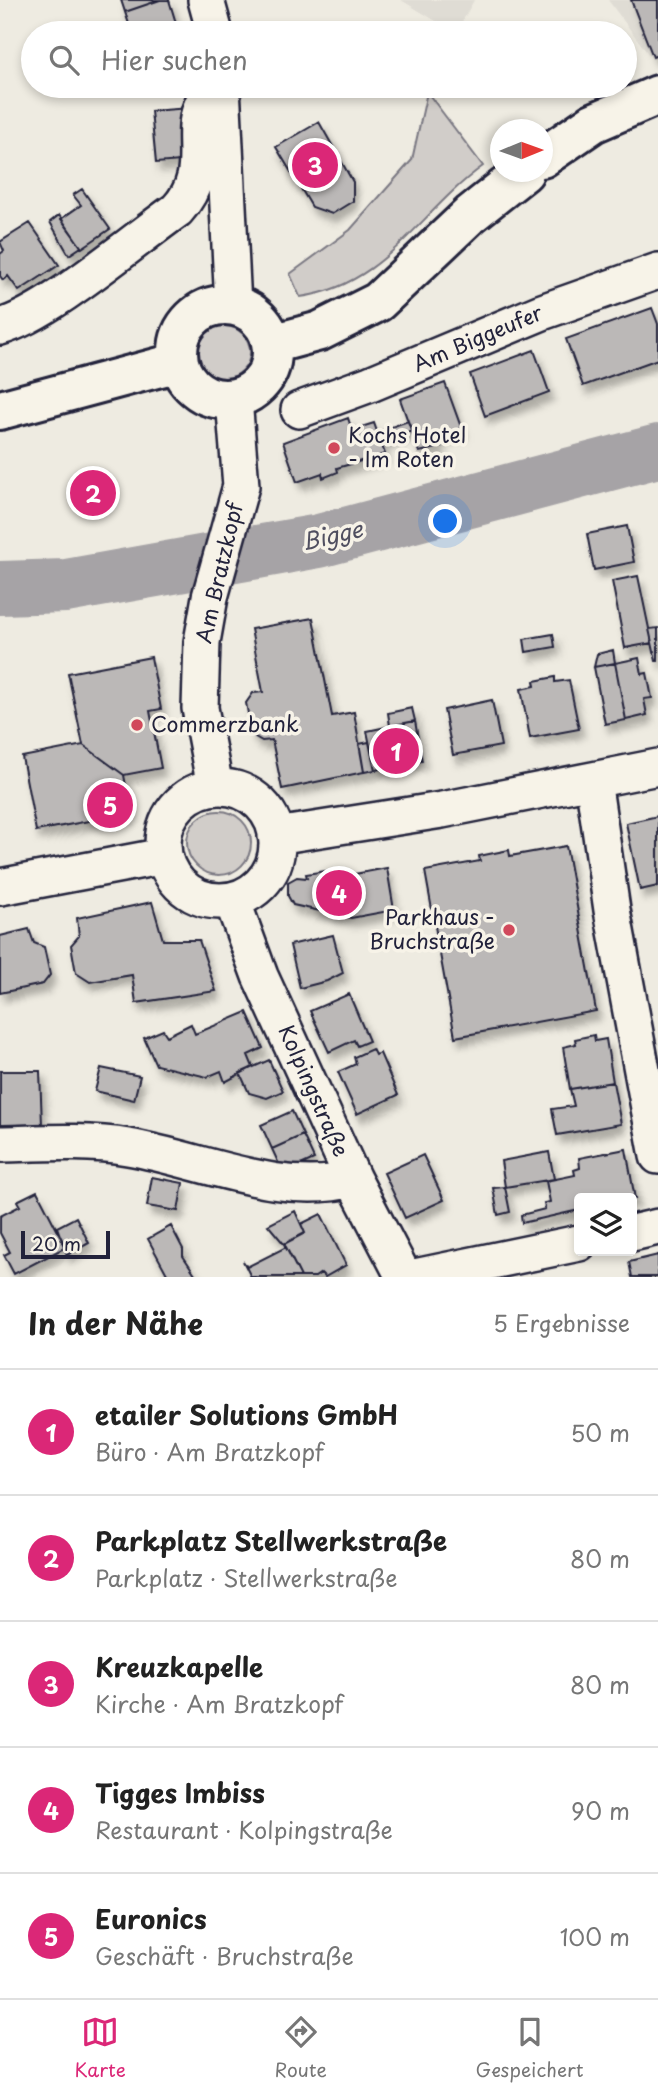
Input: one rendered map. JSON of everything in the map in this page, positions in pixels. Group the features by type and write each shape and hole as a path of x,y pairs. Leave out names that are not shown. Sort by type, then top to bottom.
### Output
{"main road":[{"path":"553,150 593,123 658,95"},
{"path":"272,344 320,331 378,302 471,214 511,182"},
{"path":"233,306 254,315 262,323 272,344 273,359 264,379 248,394 234,399 219,400 193,387 179,362 178,346 182,332 191,320 211,308 233,306"},
{"path":"0,410 179,362"}],"street":[{"path":"206,0 212,21"},
{"path":"0,327 55,298 177,209 188,197 197,178 199,110 207,98"},
{"path":"222,98 233,306"},
{"name":"Am Biggeufer","path":"299,410 370,384 542,312 658,271"},
{"name":"Am Bratzkopf","path":"215,787 200,708 202,642 210,597 241,486 234,399"},
{"path":"276,836 442,810 658,767"},
{"path":"593,780 612,910 658,1156"},
{"path":"215,787 232,788 248,794 262,805 272,819 276,836 277,853 271,870 248,894 232,900 214,901 196,897 176,880 164,856 163,836 169,818 180,802 196,792 215,787"},
{"path":"0,887 164,856"},
{"name":"Kolpingstraße","path":"232,900 260,976 353,1179 404,1277"},
{"path":"0,1144 127,1146 280,1181 324,1186 353,1179"},
{"path":"637,1232 658,1227"},
{"path":"415,1277 574,1244"}],"shaded area":[{"path":"401,0 474,0 463,21 436,21"},
{"path":"608,0 658,0 658,57 652,59 637,39 637,21 624,21"},
{"path":"426,98 432,98 483,166 460,184 378,263 330,290 300,297 290,274 350,230 412,160"},
{"path":"224,326 234,328 242,334 248,342 248,362 242,370 234,376 224,378 214,376 206,370 200,362 198,352 200,342 206,334 214,328"},
{"path":"219,811 231,813 242,820 249,831 249,855 242,866 231,873 219,875 207,873 196,866 189,855 187,843 189,831 196,820 207,813"}],"building":[{"path":"121,0 160,0 125,12"},
{"path":"160,0 169,0 175,21 128,21 125,12"},
{"path":"631,0 658,0 658,55 653,57"},
{"path":"189,108 193,160 156,163 151,111"},
{"path":"319,122 353,182 353,201 332,214 312,207 276,147"},
{"path":"82,189 110,229 82,248 61,219 81,205 73,195"},
{"path":"59,215 81,247 69,255 50,222"},
{"path":"30,223 59,265 19,291 8,276 3,280 0,276 0,254 4,251 0,242"},
{"path":"652,308 658,324 658,359 583,386 566,339"},
{"path":"534,350 549,392 485,416 470,374"},
{"path":"445,383 462,430 438,438 441,447 419,452 400,399"},
{"name":"Kochs Hotel - Im Roten","path":"348,418 352,430 374,423 385,454 337,468 338,472 323,478 322,473 297,482 283,442"},
{"path":"408,421 412,431 381,443 377,432"},
{"path":"627,526 634,562 594,570 587,534"},
{"path":"638,576 652,643 625,648 612,581"},
{"path":"313,618 332,716 354,712 364,772 282,789 272,740 262,741 252,735 246,703 253,693 263,692 251,629"},
{"path":"658,628 658,661 656,661 649,629"},
{"path":"553,634 555,647 526,652 524,639"},
{"path":"613,650 615,663 594,667 597,654"},
{"path":"151,657 161,709 150,711 161,768 124,775 83,745 68,673"},
{"path":"639,658 642,674 647,673 652,698 644,699 647,715 626,720 615,663"},
{"path":"615,663 626,720 605,724 594,667"},
{"path":"555,677 555,682 569,680 579,729 530,738 521,689 535,686 534,681"},
{"path":"492,700 501,746 453,755 444,710"},
{"path":"412,708 415,721 390,726 388,713"},
{"path":"415,721 422,761 375,770 367,731"},
{"path":"369,742 375,770 364,772 359,744"},
{"path":"83,745 124,775 131,813 36,831 22,757"},
{"path":"658,816 658,886 640,890 626,823"},
{"name":"Parkhaus - Bruchstraße","path":"566,846 596,1011 455,1037 425,871 480,861 479,856 509,850 510,856"},
{"path":"387,868 394,910 351,918 331,914 331,910 320,911 293,905 288,896 288,882 297,877 307,878 306,874 325,871 326,874 332,874 334,870 343,872 344,876"},
{"path":"152,902 163,940 199,940 216,991 136,1003 132,975 90,982 76,973 71,945 79,936 77,918"},
{"path":"29,929 34,943 44,947 50,975 43,984 0,993 0,936"},
{"path":"333,935 343,973 327,981 300,988 290,945"},
{"path":"349,994 369,1041 357,1046 354,1040 329,1052 310,1011"},
{"path":"247,1012 263,1048 248,1055 253,1067 225,1082 221,1071 207,1077 156,1065 144,1038 163,1030 167,1036 191,1024 195,1034"},
{"path":"594,1035 595,1041 606,1039 613,1082 570,1089 563,1047 576,1044 575,1039"},
{"path":"372,1049 375,1055 380,1053 398,1095 357,1114 338,1072 356,1064 354,1057"},
{"path":"269,1060 283,1091 267,1098 249,1093 240,1073"},
{"path":"101,1068 140,1076 134,1100 95,1091"},
{"path":"0,1071 40,1071 42,1125 0,1128"},
{"path":"613,1082 621,1124 557,1135 552,1109 574,1106 570,1089"},
{"path":"292,1111 303,1135 272,1149 261,1125"},
{"path":"303,1135 314,1159 283,1173 272,1149"},
{"path":"626,1149 634,1193 574,1193 574,1211 522,1223 521,1215 545,1209 544,1203 550,1202 546,1181 575,1175 574,1170 580,1168 579,1158"},
{"path":"549,1152 554,1179 505,1187 501,1161"},
{"path":"423,1155 444,1200 405,1218 384,1173"},
{"path":"152,1177 183,1183 178,1211 147,1206"},
{"path":"505,1187 510,1212 498,1215 493,1188"},
{"path":"37,1191 66,1247 14,1274 4,1255 10,1252 0,1233 0,1216 20,1206 17,1201"},
{"path":"295,1211 305,1233 284,1244 268,1225"},
{"path":"321,1214 346,1265 325,1277 321,1273 315,1277 301,1277 284,1244 305,1233 301,1224"},
{"path":"76,1217 89,1243 67,1255 57,1227"},
{"path":"171,1226 183,1249 183,1256 197,1277 161,1277 167,1274 148,1239"},
{"path":"286,1247 301,1277 251,1277 243,1261 247,1267"},
{"path":"658,1255 658,1277 632,1277 629,1262"}],"waterway":[{"name":"Bigge","path":"0,588 66,586 319,541 658,451"}],"place":[{"name":"Kreuzkapelle","path":"315,165"},
{"name":"Kochs Hotel - Im Roten","path":"334,448"},
{"name":"Parkplatz Stellwerkstraße","path":"93,493"},
{"name":"Commerzbank","path":"137,725"},
{"name":"etailer Solutions GmbH","path":"396,751"},
{"name":"Euronics","path":"110,805"},
{"name":"Tigges Imbiss","path":"339,893"},
{"name":"Parkhaus - Bruchstraße","path":"509,930"}]}
